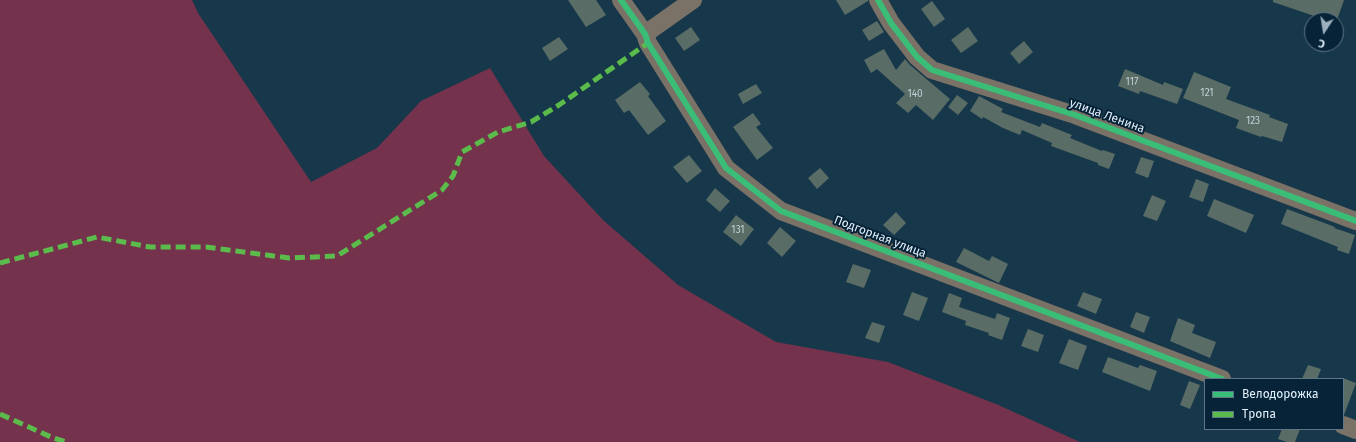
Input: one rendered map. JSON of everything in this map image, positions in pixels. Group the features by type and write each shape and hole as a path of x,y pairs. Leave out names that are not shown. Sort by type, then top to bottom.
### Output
{"street":[{"name":"Подгорная улица","path":"621,0 645,34 648,43 726,168 781,211 1219,378"},
{"path":"645,34 693,0"},
{"name":"улица Ленина","path":"878,0 891,23 917,57 932,70 1075,115 1356,220"},
{"path":"1344,425 1356,430"}],"shaded area":[{"path":"0,0 192,0 198,13 311,182 377,148 421,101 490,68 544,156 603,220 678,285 776,342 888,362 996,404 1080,442 0,442"}],"building":[{"path":"568,0 596,0 606,15 586,27"},
{"path":"836,0 868,0 868,1 845,15"},
{"path":"1273,0 1344,0 1340,12 1304,13 1273,2"},
{"path":"932,1 945,19 934,27 921,9"},
{"path":"877,21 884,32 869,41 862,30"},
{"path":"691,27 700,40 684,51 675,38"},
{"path":"968,27 978,41 961,53 951,40"},
{"path":"559,37 568,49 550,61 542,48"},
{"path":"1024,41 1033,52 1019,64 1010,53"},
{"path":"884,49 896,70 905,59 950,99 933,120 916,105 908,113 896,103 905,94 877,69 871,73 864,60"},
{"path":"1125,69 1163,85 1164,82 1183,89 1177,104 1140,91 1139,94 1118,86"},
{"path":"1194,72 1231,87 1226,99 1270,115 1269,117 1288,124 1282,142 1262,136 1261,137 1236,128 1239,120 1183,98"},
{"path":"640,82 650,94 648,96 666,121 648,135 629,110 624,113 615,100"},
{"path":"756,84 762,93 743,104 738,94"},
{"path":"957,95 968,103 958,115 948,107"},
{"path":"979,96 1003,109 1001,112 1040,127 1042,123 1072,135 1070,138 1102,151 1115,154 1109,169 1098,165 1098,163 1051,146 1052,143 1022,130 1020,135 983,117 982,119 970,111"},
{"path":"753,113 761,124 756,127 773,148 757,160 733,127"},
{"path":"689,155 702,171 687,183 673,167"},
{"path":"1141,157 1154,161 1148,178 1135,173"},
{"path":"820,168 829,178 817,189 808,178"},
{"path":"1196,179 1209,184 1203,202 1189,197"},
{"path":"715,188 730,201 720,212 706,200"},
{"path":"1152,195 1166,201 1157,221 1143,216"},
{"path":"1214,199 1254,215 1246,233 1207,216"},
{"path":"1287,209 1355,235 1349,254 1337,250 1338,247 1281,224"},
{"path":"896,212 906,223 894,235 883,225"},
{"path":"736,215 754,229 741,246 723,232"},
{"path":"780,227 796,241 782,257 767,243"},
{"path":"964,248 989,261 992,256 1008,264 999,283 956,262"},
{"path":"853,264 871,270 864,288 846,282"},
{"path":"912,292 928,298 919,321 903,315"},
{"path":"1083,292 1102,299 1096,314 1077,306"},
{"path":"949,293 962,298 959,307 995,319 997,313 1010,318 1002,340 988,335 989,333 965,325 966,321 942,312"},
{"path":"1136,312 1150,317 1144,333 1130,327"},
{"path":"1178,318 1195,325 1192,333 1216,342 1210,358 1170,341"},
{"path":"872,322 885,326 879,343 865,338"},
{"path":"1028,329 1044,335 1038,352 1021,346"},
{"path":"1069,339 1087,346 1078,370 1059,363"},
{"path":"1108,357 1138,368 1140,365 1157,371 1150,391 1102,372"},
{"path":"1308,365 1321,369 1317,378 1302,378"},
{"path":"1344,378 1356,383 1344,415"},
{"path":"1189,381 1200,385 1190,409 1180,405"},
{"path":"1282,430 1300,430 1295,442 1287,442 1278,439"}],"marked path":[{"path":"0,263 97,237 150,247 206,247 289,258 337,256 442,190 453,176 462,152 498,132 531,122 559,105 648,43"},
{"path":"0,414 51,437 66,442"}],"cycle path":[{"path":"621,0 645,34 648,43 726,168 781,211 1219,378"},
{"path":"878,0 891,23 917,57 932,70 1075,115 1356,221"}]}
